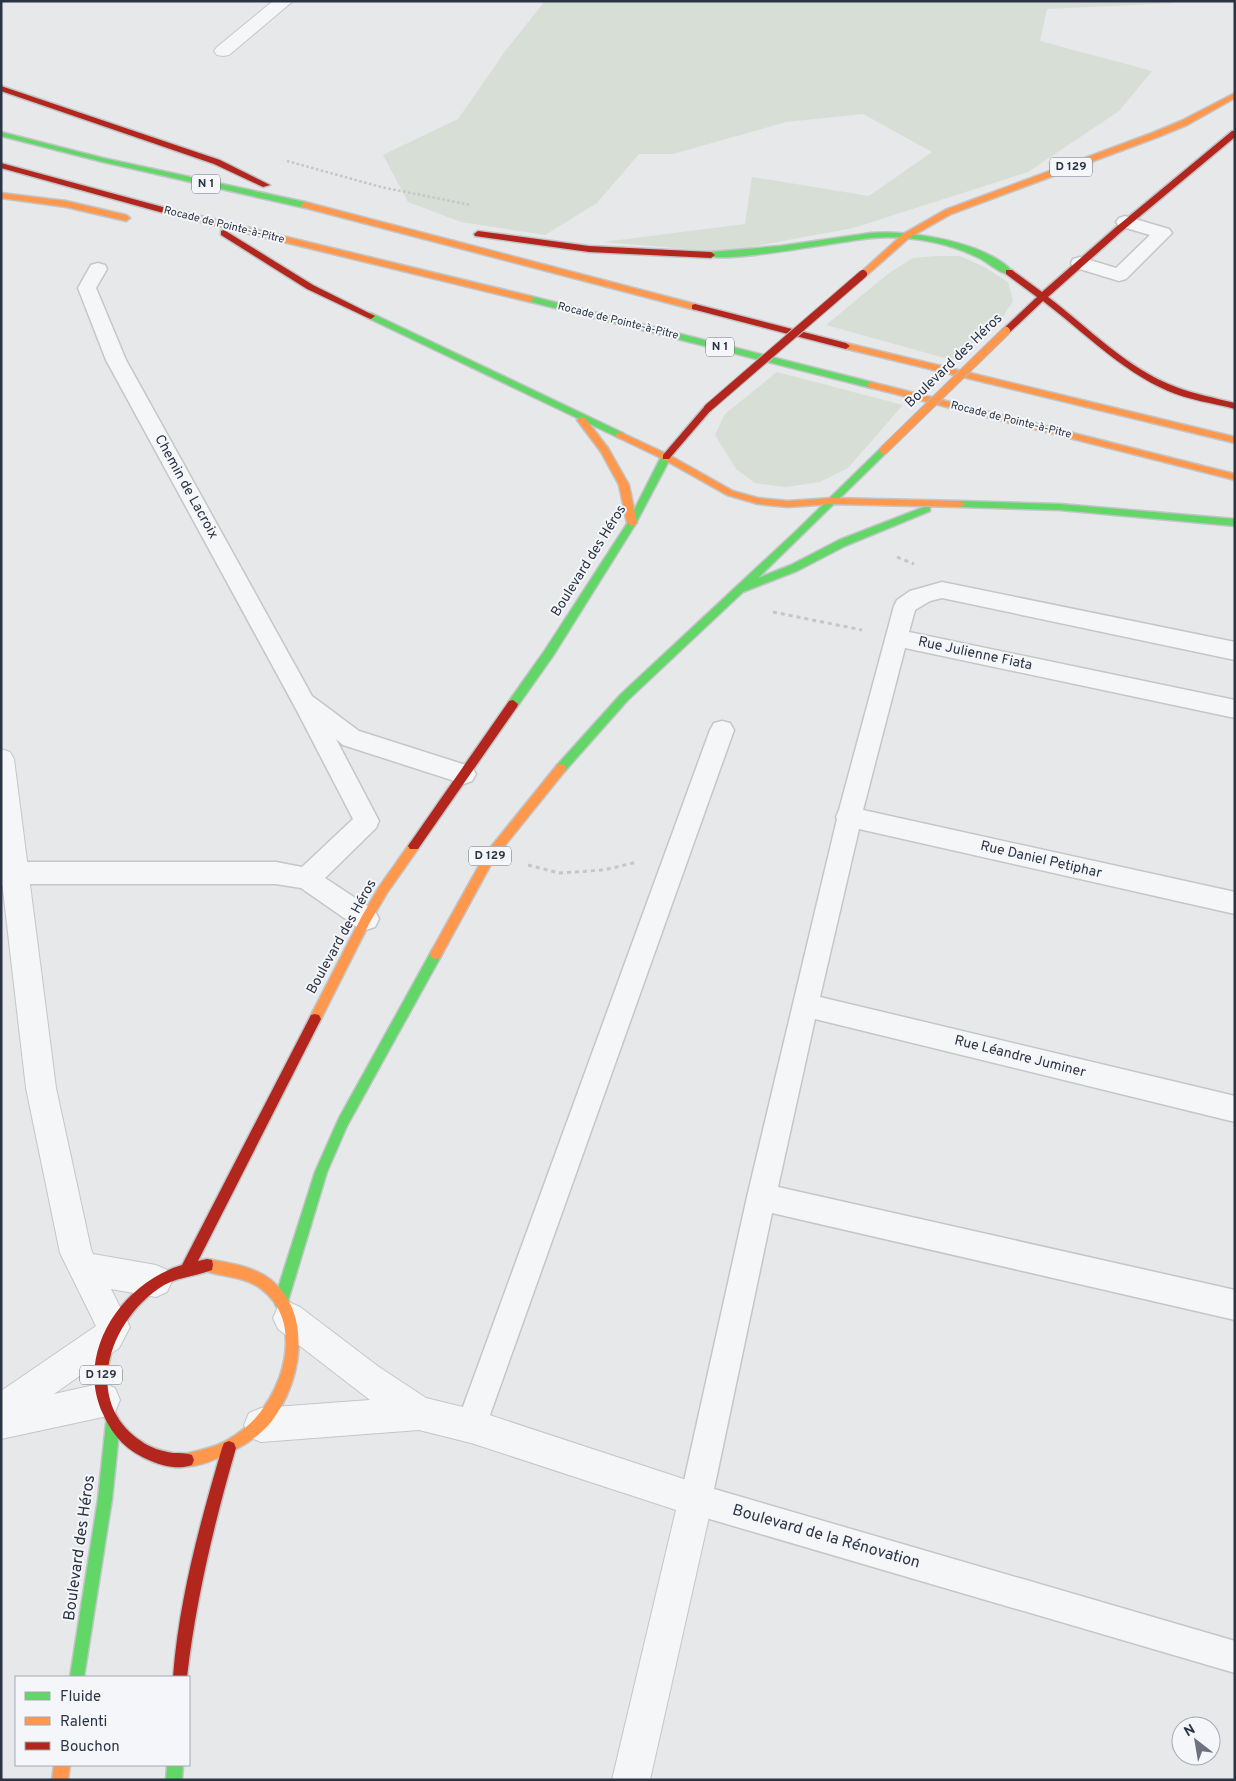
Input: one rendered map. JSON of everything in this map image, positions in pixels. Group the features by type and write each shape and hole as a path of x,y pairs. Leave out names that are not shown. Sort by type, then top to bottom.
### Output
{"main road":[{"path":"1,88 217,162 310,206"},
{"name":"Boulevard des Héros","path":"186,1268 221,1204 366,919 383,890 549,653 632,523 666,457 708,408 906,236 948,212 1177,126 1235,95"},
{"name":"Boulevard des Héros","path":"285,1309 304,1222 343,1122 490,856 590,732 644,677 801,533 1042,296 1125,222 1235,133"},
{"name":"N 1","path":"1,134 103,160 310,206 838,344 1235,440"},
{"name":"Rocade de Pointe-à-Pitre","path":"1,165 204,221 444,278 1235,477"},
{"path":"266,185 422,226"},
{"path":"1,195 66,204 141,222"},
{"path":"66,204 134,203"},
{"path":"358,218 451,231"},
{"path":"204,221 310,287 666,457 730,493 758,501 788,504 832,501 1060,507 1235,523"},
{"path":"471,233 590,250 700,256 757,252 852,237 877,235 906,236 947,243 973,252 1005,269 1136,370 1172,389 1235,406"},
{"path":"222,244 258,254"},
{"path":"579,416 605,450 621,479 632,523"},
{"path":"738,590 794,568 842,543 900,518 945,503"},
{"name":"D 129","path":"216,1265 245,1271 262,1280 285,1309 294,1339 291,1372 277,1404 261,1425 229,1448 196,1458 174,1460 153,1454 134,1445 108,1412 101,1388 101,1363 111,1332 128,1306 156,1281 171,1273 196,1266 216,1265"},
{"name":"Boulevard des Héros","path":"77,1676 105,1499 108,1412"},
{"path":"180,1676 182,1646 201,1546 229,1448"},
{"path":"60,1780 62,1766"},
{"path":"174,1780 175,1766"}],"street":[{"path":"223,51 284,1"},
{"path":"1,759 9,874 42,1088 76,1253 85,1268 111,1332 1,1411"},
{"path":"85,1268 156,1281"},
{"name":"Boulevard de la Rénovation","path":"285,1309 367,1379 419,1413"},
{"path":"1,1422 108,1412"},
{"name":"Boulevard de la Rénovation","path":"261,1425 419,1413 471,1426 696,1499"},
{"path":"632,1780 696,1499"}],"lane":[{"path":"1080,263 1120,275 1163,233 1125,222"},
{"name":"Chemin de Lacroix","path":"98,269 87,288 116,360 304,702 367,821 307,879"},
{"path":"696,1499 761,1197 848,817 904,606 913,599 928,592 942,590 1235,650"},
{"name":"Rue Julienne Fiata","path":"896,638 1235,709"},
{"name":"Chemin de Lacroix","path":"304,702 351,738 464,774"},
{"path":"471,1426 722,730"},
{"name":"Rue Daniel Petiphar","path":"848,817 1235,903"},
{"path":"9,874 276,873 307,879 366,919"},
{"name":"Rue Léandre Juminer","path":"805,1005 1235,1109"},
{"path":"761,1197 1235,1305"},
{"name":"Boulevard de la Rénovation","path":"696,1499 1235,1657"}],"path":[{"path":"281,159 381,187 474,205"},
{"path":"726,602 896,638"},
{"path":"490,856 559,873 604,870 679,851"}],"shaded area":[{"path":"545,1 1173,1 1173,3 1047,9 1040,41 1152,71 1119,111 1028,172 853,228 723,252 603,242 745,224 752,177 869,196 932,152 863,114 786,122 673,154 639,154 597,203 545,235 461,222 408,202 383,155 458,119 506,50"},
{"path":"960,256 984,267 1008,282 1013,301 1002,318 952,360 826,325 889,273 913,258"},
{"path":"777,372 903,405 848,468 820,482 786,487 755,483 736,469 715,435 725,414"}],"traffic: fast":[{"path":"1,134 103,160 305,205"},
{"path":"711,255 821,243 864,236 895,235 929,239 963,248 980,255 1009,272"},
{"path":"530,299 871,385"},
{"path":"371,316 620,435"},
{"path":"832,501 884,450"},
{"path":"513,704 549,653 632,523 666,457"},
{"path":"561,768 625,697 832,501"},
{"path":"960,504 1060,507 1235,523"},
{"path":"738,590 794,568 842,543 927,509"},
{"path":"281,1301 321,1172 343,1122 436,954"},
{"path":"77,1676 105,1499 113,1423"},
{"path":"174,1780 175,1766"}],"traffic: slow":[{"path":"863,274 906,236 948,212 1155,135 1184,123 1235,95"},
{"path":"1,195 66,204 126,218"},
{"path":"305,205 695,307"},
{"path":"167,211 530,299"},
{"path":"884,450 1006,331"},
{"path":"846,346 1235,440"},
{"path":"871,385 1235,477"},
{"path":"582,420 605,450 624,485 632,523"},
{"path":"620,435 666,457 730,493 758,501 788,504 832,501 960,504"},
{"path":"436,954 490,856 561,768"},
{"path":"315,1019 366,919 383,890 414,846"},
{"path":"187,1460 210,1455 231,1446 250,1433 266,1417 278,1399 287,1378 291,1356 289,1322 277,1295 266,1285 251,1276 234,1270 207,1265"},
{"path":"60,1780 62,1766"}],"traffic: jam":[{"path":"1,88 217,162 266,185"},
{"path":"1006,331 1090,254 1235,133"},
{"path":"1,165 167,211"},
{"path":"224,233 310,287 371,316"},
{"path":"478,234 589,249 711,255"},
{"path":"1009,272 1076,322 1110,352 1136,370 1172,389 1235,406"},
{"path":"708,408 863,274"},
{"path":"695,307 846,346"},
{"path":"666,457 708,408"},
{"path":"414,846 513,704"},
{"path":"187,1268 315,1019"},
{"path":"187,1460 167,1459 154,1455 142,1450 123,1435 104,1403 101,1384 101,1364 114,1328 124,1311 138,1297 153,1284 166,1277 207,1265"},
{"path":"180,1676 183,1648 199,1561 229,1448"}]}
